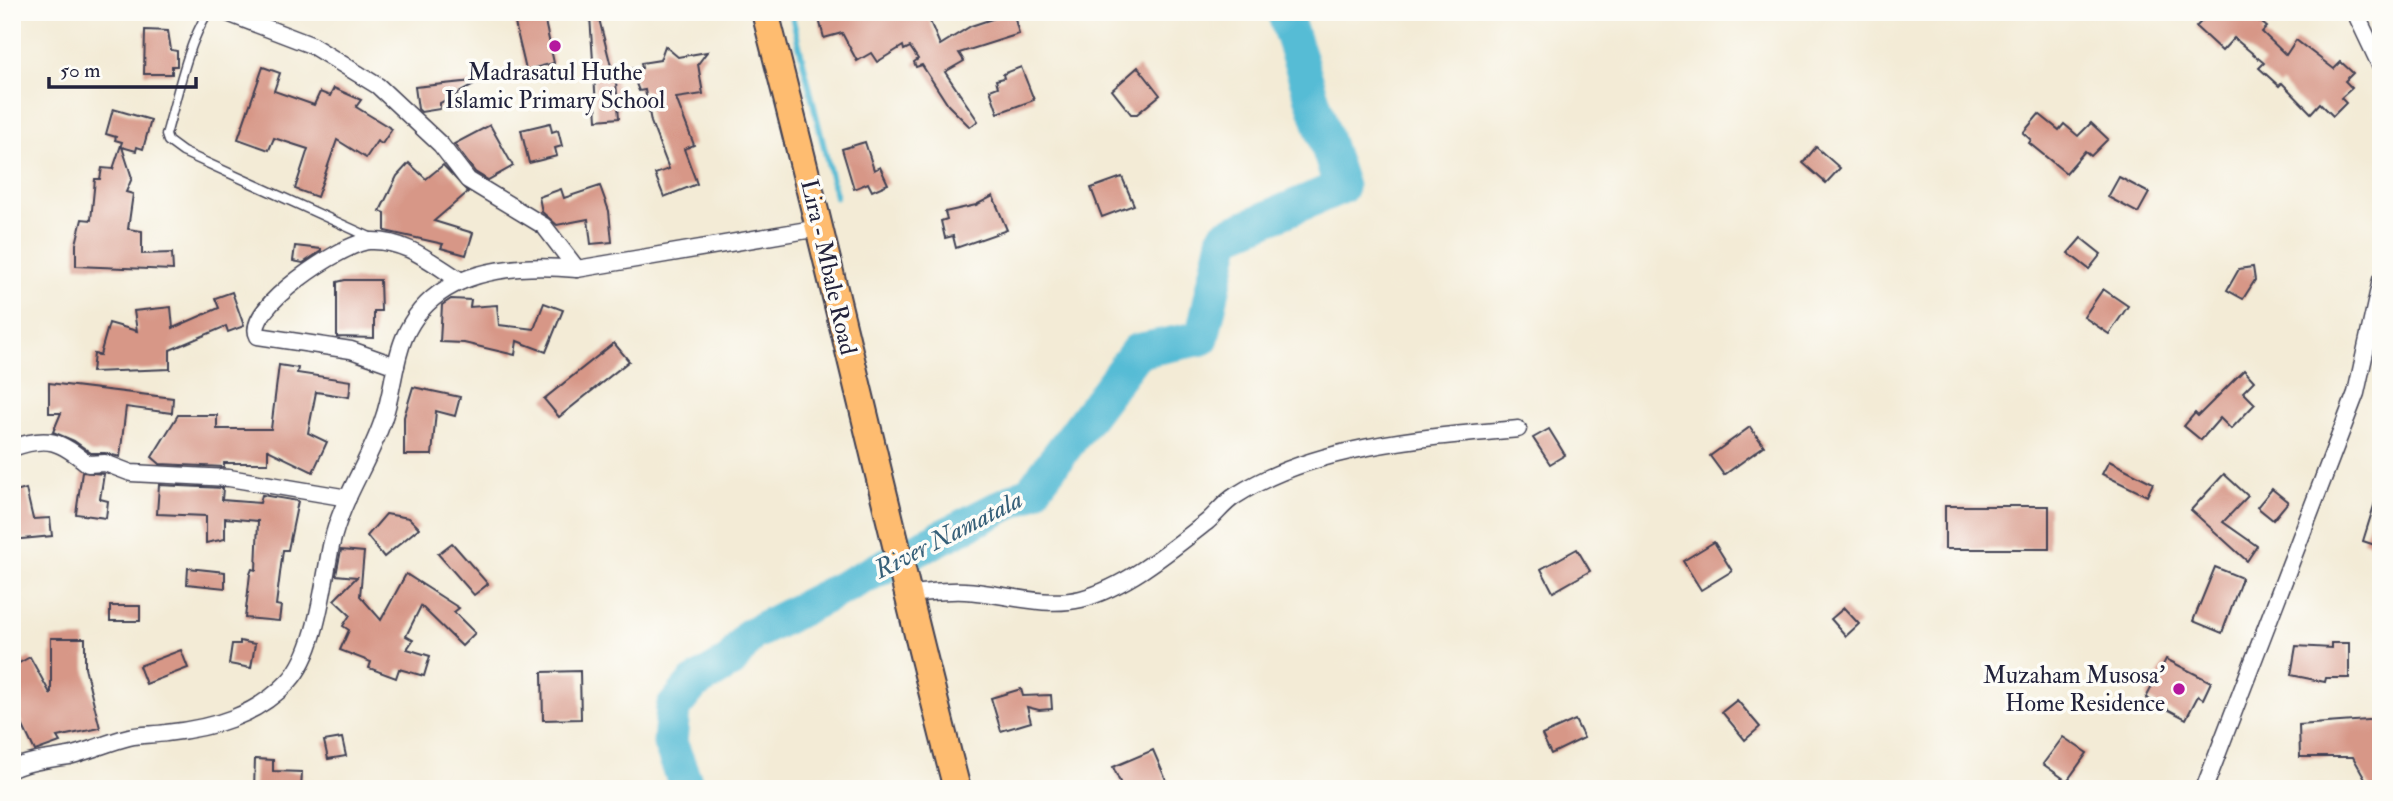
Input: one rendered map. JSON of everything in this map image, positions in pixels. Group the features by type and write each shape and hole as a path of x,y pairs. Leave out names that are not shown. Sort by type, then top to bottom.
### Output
{"main road":[{"name":"Lira - Mbale Road","path":"765,12 891,522 906,594"},
{"path":"906,594 957,789"}],"street":[{"path":"225,12 311,45 378,86 441,145 468,180 544,226 577,269"},
{"path":"2354,12 2381,67"},
{"path":"12,769 84,752 130,737 209,726 230,720 264,703 292,678 303,661 340,509 348,498 383,421 405,335 431,301 461,281 499,270 537,266 577,269 819,228"},
{"path":"396,366 351,350 269,339 258,336 255,330 266,306 324,260 361,243 378,242 407,246 461,281"},
{"path":"2204,789 2356,393 2381,280"},
{"path":"906,594 963,590 1035,600 1080,599 1121,582 1178,545 1234,496 1281,474 1322,459 1424,437 1518,429"},
{"path":"12,448 48,439 70,449 88,464 105,463 131,473 229,478 348,498"}],"lane":[{"path":"208,12 199,27 186,67 166,135 168,141 183,152 378,242"}],"building":[{"path":"543,12 554,63 526,70 514,19"},
{"path":"842,12 926,12 940,45 971,26 1013,12 1019,34 959,53 964,61 945,72 978,121 970,127 948,105 922,65 916,67 914,62 918,59 910,47 904,50 903,46 877,62 871,53 857,61 842,33 824,38 819,19"},
{"path":"2210,12 2248,12 2267,27 2262,32 2286,55 2296,40 2334,69 2341,62 2353,73 2345,81 2352,88 2341,98 2346,103 2333,116 2320,103 2311,113 2282,83 2279,86 2259,68 2264,63 2234,38 2222,51 2196,27"},
{"path":"598,15 612,70 615,70 619,118 597,120 590,16"},
{"path":"145,30 168,31 171,50 177,51 177,66 172,66 172,74 144,74"},
{"path":"665,46 678,57 707,52 698,64 703,94 676,98 694,145 684,149 697,184 664,197 655,174 669,169 651,122 645,90 639,91 630,69 642,68 641,63 660,60"},
{"path":"263,67 280,73 274,91 314,105 320,92 330,96 334,88 361,100 356,107 392,129 382,144 377,141 366,158 337,140 317,197 295,189 308,149 274,138 269,150 238,139"},
{"path":"1021,67 1034,100 998,113 990,90 998,87 996,80 1004,78 1003,74"},
{"path":"1138,67 1160,95 1137,114 1131,114 1112,90"},
{"path":"483,80 440,103 440,109 421,112 418,109 415,87"},
{"path":"113,109 151,120 143,149 137,147 136,151 122,147 132,178 126,192 133,194 128,229 142,231 142,254 172,253 173,270 76,266 76,244 82,219 91,220 95,179 100,179 102,168 113,169 122,142 106,134"},
{"path":"2039,114 2059,130 2064,124 2078,136 2091,123 2108,139 2091,156 2085,151 2066,173 2029,143 2031,140 2023,133"},
{"path":"550,123 552,132 558,130 562,146 555,148 557,156 529,163 521,130"},
{"path":"490,125 513,166 488,180 475,172 454,144"},
{"path":"865,142 874,170 880,167 888,184 872,191 868,183 854,189 842,149"},
{"path":"1816,147 1840,168 1826,183 1803,163"},
{"path":"409,163 426,179 443,165 468,192 434,221 473,233 466,255 441,248 443,244 385,231 385,213 380,211 397,176"},
{"path":"1122,177 1134,205 1102,217 1091,188"},
{"path":"2119,177 2149,193 2138,213 2108,197"},
{"path":"600,186 609,211 612,242 591,244 588,219 557,225 542,212 539,197 561,189 564,198"},
{"path":"993,196 1007,230 956,248 953,236 945,238 941,221 947,219 945,212 976,205"},
{"path":"2081,238 2101,254 2089,269 2068,253"},
{"path":"295,246 321,251 303,263 293,261"},
{"path":"2253,267 2255,280 2243,299 2227,290 2239,269"},
{"path":"380,280 381,311 374,311 374,338 337,337 337,282"},
{"path":"2103,289 2128,306 2109,334 2084,317"},
{"path":"232,292 244,326 228,332 226,326 170,350 170,369 92,372 94,354 100,355 109,323 137,331 134,311 171,307 173,328 219,308 215,298"},
{"path":"451,299 471,300 470,307 497,305 499,325 534,329 544,303 563,310 546,352 517,341 515,355 464,343 440,342 442,305"},
{"path":"614,343 629,361 559,417 544,399"},
{"path":"279,365 298,368 297,373 351,381 349,397 316,392 308,433 327,442 313,472 268,450 268,463 224,463 224,467 160,464 152,457 178,415 217,415 217,429 271,429"},
{"path":"2244,370 2254,381 2243,392 2255,404 2231,429 2220,418 2201,440 2184,426 2195,413 2198,416"},
{"path":"49,383 173,398 172,413 126,407 120,457 91,453 74,441 53,432 61,413 49,413"},
{"path":"413,387 460,397 455,416 436,411 432,455 404,455 404,417"},
{"path":"1750,427 1764,446 1724,475 1710,456"},
{"path":"1549,429 1565,455 1550,464 1533,438"},
{"path":"2109,461 2153,483 2147,496 2102,474"},
{"path":"82,472 104,474 100,499 108,501 106,518 76,514"},
{"path":"2224,474 2248,496 2223,522 2257,546 2247,561 2191,510"},
{"path":"159,485 223,488 222,500 260,503 262,495 298,501 288,550 283,550 276,605 281,606 279,621 245,618 250,574 252,569 256,570 258,521 225,518 225,539 206,543 206,516 157,514"},
{"path":"26,489 33,519 50,518 52,536 12,540 12,493"},
{"path":"2272,489 2288,502 2273,520 2257,507"},
{"path":"2377,496 2381,496 2381,547 2363,541"},
{"path":"1945,506 2049,506 2049,549 1945,549"},
{"path":"386,514 409,518 419,528 384,557 367,536"},
{"path":"1714,542 1732,571 1701,590 1683,561"},
{"path":"452,543 488,584 474,595 438,554"},
{"path":"1577,549 1590,571 1553,592 1541,569"},
{"path":"341,550 364,552 360,596 381,620 406,574 459,608 454,612 475,633 462,646 421,606 406,636 413,640 407,649 430,656 424,676 399,669 396,678 369,668 371,662 340,650 349,630 343,626 350,615 334,600 357,577 336,575"},
{"path":"2215,567 2242,578 2222,633 2193,621"},
{"path":"188,568 225,572 225,588 187,584"},
{"path":"110,606 140,606 140,621 110,621"},
{"path":"1844,608 1859,624 1846,636 1831,619"},
{"path":"51,638 85,638 85,668 100,728 57,737 60,742 35,751 19,718 12,722 12,667 30,657 51,695"},
{"path":"240,641 255,644 251,668 229,664 232,644 240,644"},
{"path":"2331,643 2349,643 2349,678 2326,678 2325,682 2291,675 2296,646 2331,648"},
{"path":"181,650 188,668 146,684 139,666"},
{"name":"Muzaham Musosa' Home Residence","path":"2166,659 2211,682 2203,699 2198,696 2186,719 2146,698"},
{"path":"580,671 581,719 543,720 542,672"},
{"path":"1021,689 1023,696 1051,695 1052,709 1027,707 1031,722 1001,731 991,698"},
{"path":"1737,700 1760,727 1745,740 1722,712"},
{"path":"2381,719 2381,789 2371,789 2353,757 2300,757 2299,725"},
{"path":"1575,720 1584,738 1551,754 1542,735"},
{"path":"2063,737 2087,753 2067,781 2043,764"},
{"path":"342,738 346,756 328,759 324,741"},
{"path":"1153,750 1170,789 1123,789 1113,767"},
{"path":"255,759 273,760 273,771 302,772 301,789 254,789"}],"waterway":[{"path":"791,12 836,197"},
{"name":"River Namatala","path":"688,789 670,743 673,708 693,684 731,661 750,635 1032,491 1137,351 1202,338 1225,236 1341,187 1284,12"}],"place":[{"name":"Madrasatul Huthe Islamic Primary School","path":"555,46"},
{"name":"Muzaham Musosa' Home Residence","path":"2179,689"}]}
